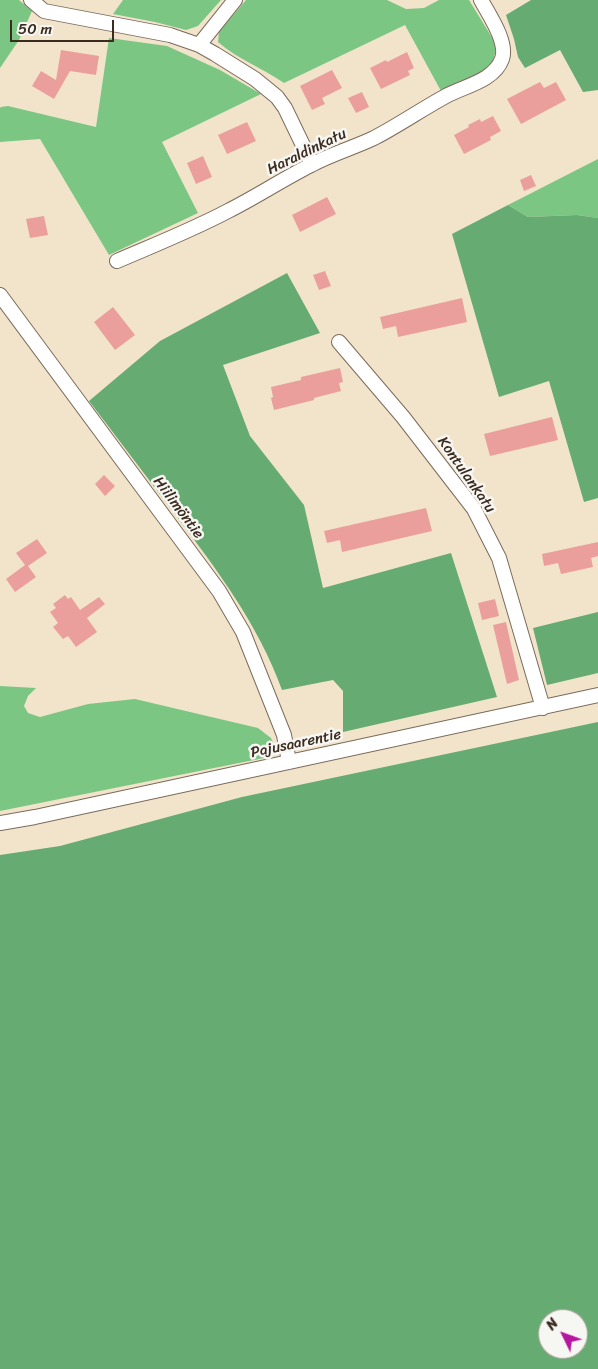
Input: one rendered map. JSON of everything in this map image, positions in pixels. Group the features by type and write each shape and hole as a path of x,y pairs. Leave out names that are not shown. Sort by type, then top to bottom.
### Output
{"street":[{"path":"31,0 44,11 170,35 199,45 215,54 255,79 277,97 285,108 312,164"},
{"path":"199,45 235,0"},
{"name":"Haraldinkatu","path":"117,261 228,211 312,164 374,138 397,126 434,102 486,77 495,70 502,58 503,45 481,0"},
{"name":"Hiilimöntie","path":"0,295 219,591 243,632 284,735 289,762"},
{"name":"Kontulankatu","path":"339,342 403,417 474,509 499,558 543,708"},
{"name":"Pajusaarentie","path":"0,823 598,695"}],"green space":[{"path":"0,0 19,0 32,11 19,40 0,68"},
{"path":"123,0 221,0 198,26 186,30 113,14"},
{"path":"246,0 387,0 406,9 424,8 439,0 469,0 496,44 494,57 491,64 480,73 441,91 405,25 284,83 218,42 219,32"},
{"path":"531,0 598,0 598,90 583,92 560,50 525,68 518,57 506,15"},
{"path":"109,38 167,46 220,70 261,94 162,142 198,213 109,255 40,139 0,142 0,108 8,106 96,127"},
{"path":"598,159 598,218 577,215 528,217 508,205"},
{"path":"508,205 528,217 577,215 598,218 598,498 584,502 549,381 499,397 452,234"},
{"path":"287,273 320,333 223,365 250,436 304,505 323,588 451,553 497,697 343,732 343,691 333,680 282,690 249,620 221,577 89,401 160,341"},
{"path":"598,612 598,673 547,685 533,628"},
{"path":"0,686 36,688 28,696 24,706 28,713 40,717 88,704 135,699 258,728 271,738 276,749 269,757 0,811"},
{"path":"598,722 598,1369 0,1369 0,855 60,846 242,797"}],"building":[{"path":"61,50 99,56 96,75 70,71 54,99 32,86 41,71 56,80"},
{"path":"407,52 414,68 408,71 410,75 381,89 370,68"},
{"path":"332,70 342,88 322,98 325,104 312,110 300,86"},
{"path":"540,82 544,88 556,82 566,100 521,124 507,99"},
{"path":"362,92 369,107 356,113 348,98"},
{"path":"493,116 501,131 490,137 491,140 464,154 454,135 480,119 481,122"},
{"path":"247,122 256,141 227,154 218,135"},
{"path":"203,156 212,177 196,184 187,163"},
{"path":"531,175 536,186 524,191 520,180"},
{"path":"327,197 336,214 300,232 292,215"},
{"path":"44,216 48,235 30,238 26,219"},
{"path":"325,271 331,286 319,290 313,275"},
{"path":"462,298 467,322 398,337 396,326 383,329 380,317"},
{"path":"113,307 135,335 115,350 94,322"},
{"path":"340,368 343,382 339,383 341,391 274,410 271,387 301,380 301,377"},
{"path":"552,417 558,440 490,456 484,434"},
{"path":"104,475 115,486 105,496 95,484"},
{"path":"426,508 432,531 342,552 340,540 327,543 324,531"},
{"path":"37,539 47,553 28,566 36,577 15,592 6,579 25,565 16,553"},
{"path":"598,542 598,556 591,558 593,567 561,574 558,563 544,566 542,554"},
{"path":"65,595 68,599 71,597 80,610 99,597 105,604 87,618 97,632 76,647 68,636 63,639 53,627 58,623 50,612 56,608 53,604"},
{"path":"495,599 499,616 482,620 478,603"},
{"path":"506,622 519,680 507,684 493,625"}]}
